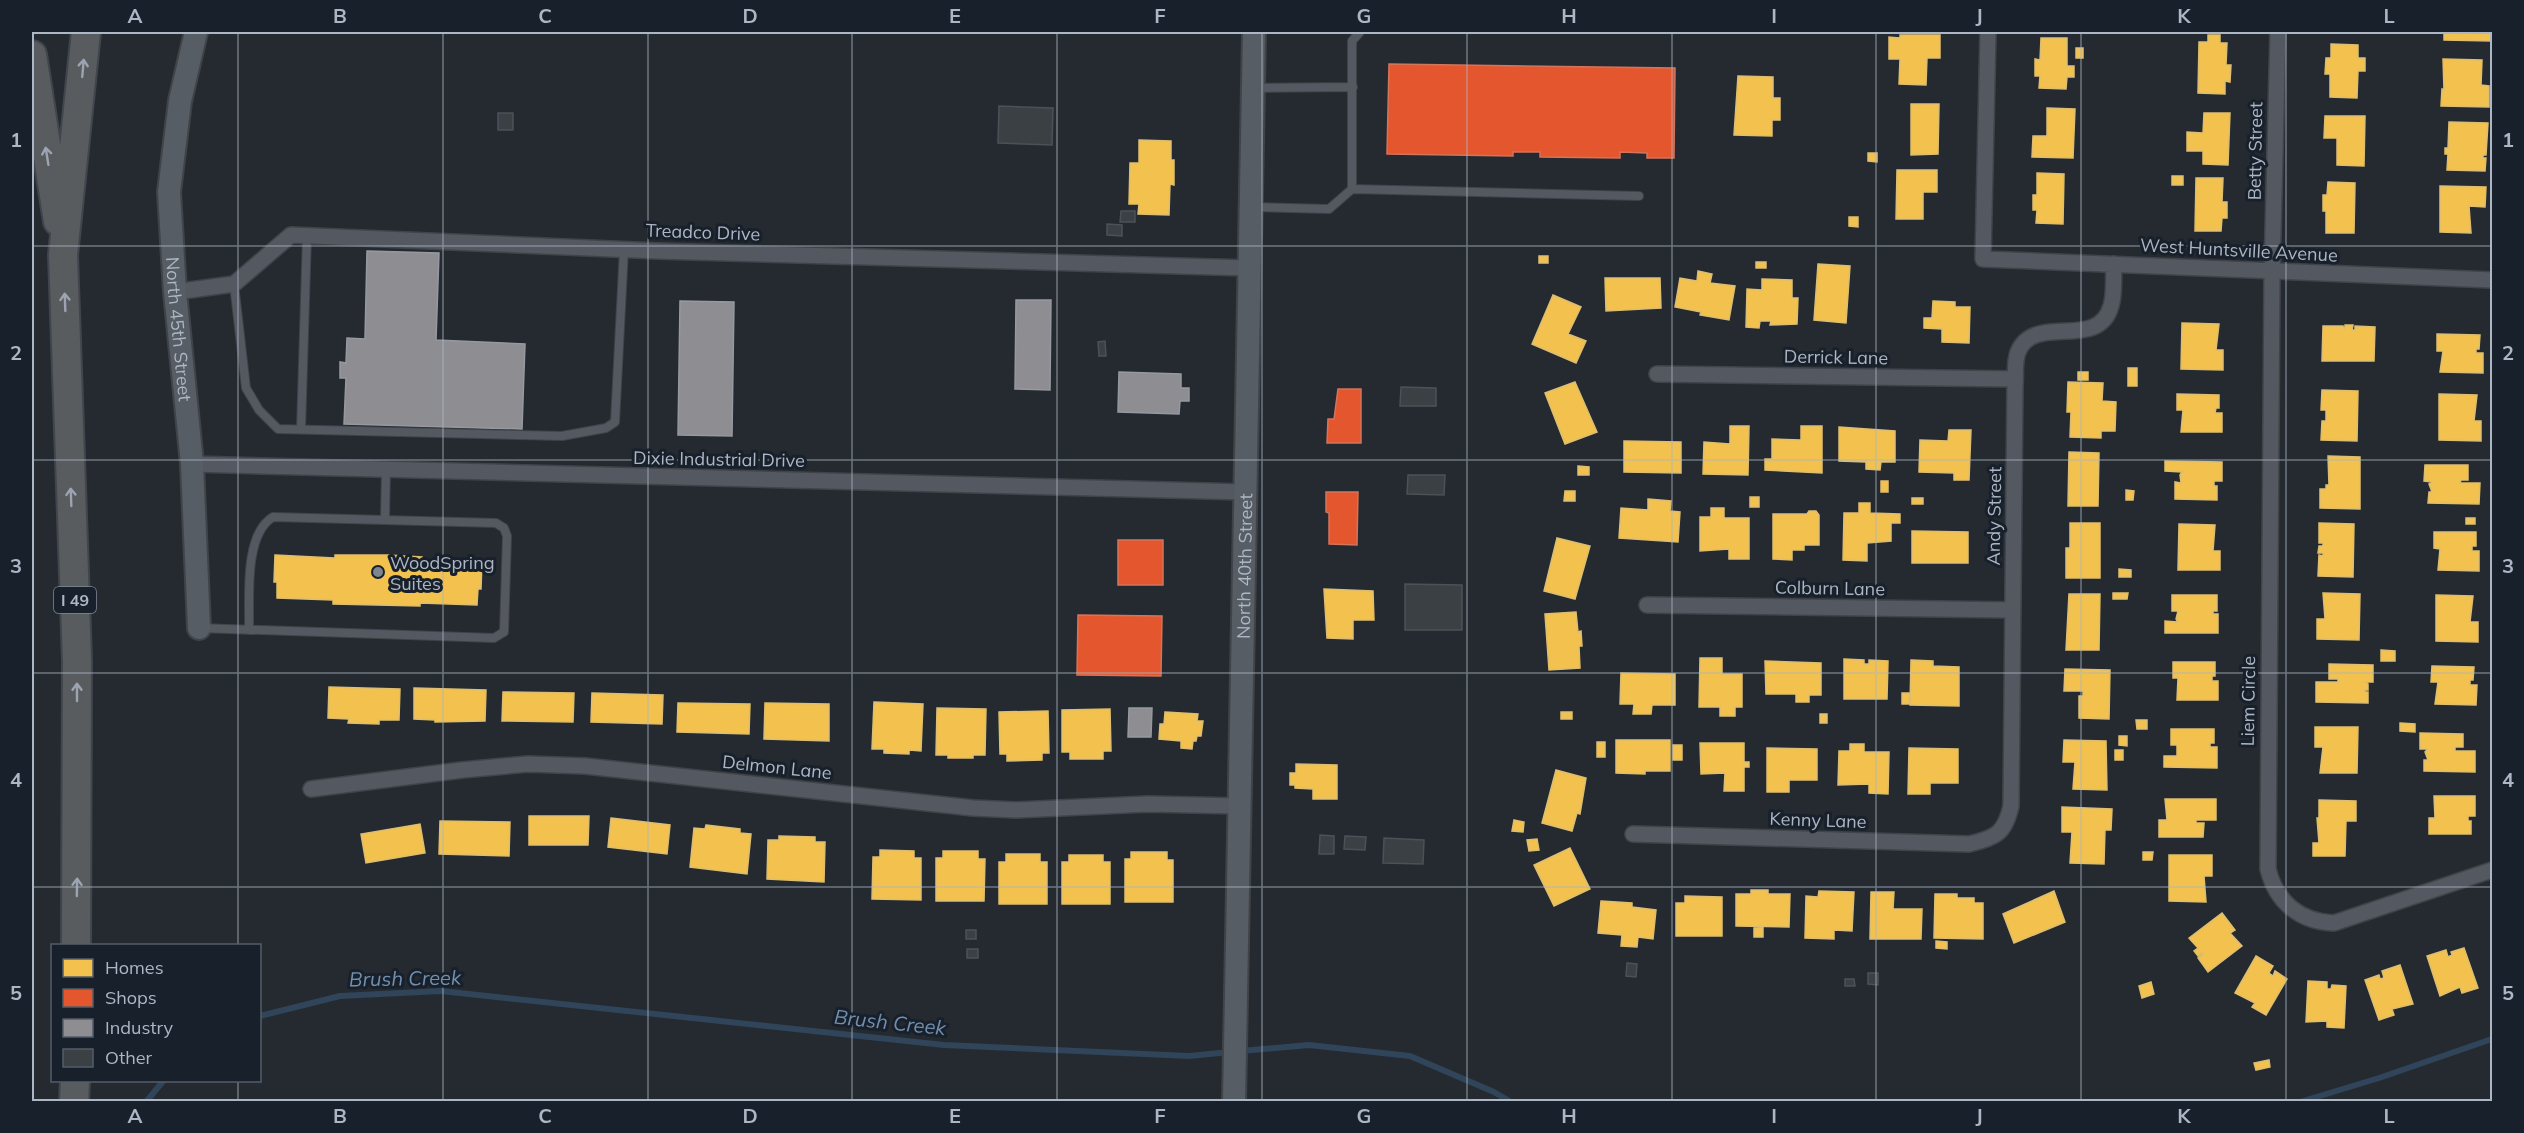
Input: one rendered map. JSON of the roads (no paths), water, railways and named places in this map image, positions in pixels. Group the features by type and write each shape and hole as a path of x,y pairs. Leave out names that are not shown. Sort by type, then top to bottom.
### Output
{"highway":[{"path":"63,255 86,32"},
{"name":"I 49","path":"32,55 63,255 77,661 76,944"},
{"path":"74,1101 75,1082"}],"street":[{"name":"North 45th Street","path":"196,32 180,101 169,192 175,292 192,464 199,628"},
{"name":"North 40th Street","path":"1234,1101 1254,32"},
{"name":"West Huntsville Avenue","path":"1988,32 1983,259 2493,280"},
{"name":"Betty Street","path":"2272,272 2277,32"},
{"name":"Treadco Drive","path":"234,284 291,235 624,249 1249,268"},
{"name":"Andy Street","path":"2000,833 2008,821 2011,806 2015,379 2018,351 2026,341 2040,333 2079,332 2104,319 2111,308 2114,264"},
{"name":"Liem Circle","path":"2272,272 2266,853 2272,884 2280,898 2292,910 2320,923 2334,923 2493,870"},
{"path":"175,292 234,284"},
{"name":"Derrick Lane","path":"1657,374 2015,379"},
{"name":"Dixie Industrial Drive","path":"192,464 1245,492"},
{"name":"Colburn Lane","path":"1647,605 2012,610"},
{"name":"Delmon Lane","path":"311,789 528,764 585,766 974,808 1016,810 1148,804 1239,806"},
{"name":"Kenny Lane","path":"1633,834 1970,844 2000,833"}],"lane":[{"path":"1352,189 1352,41 1360,32"},
{"path":"1253,88 1353,87"},
{"path":"1252,207 1329,209 1352,189 1639,196"},
{"path":"302,429 307,236"},
{"path":"234,284 246,388 259,410 278,429 562,436 606,428 615,422 624,249"},
{"path":"385,520 386,469"},
{"path":"199,628 249,630 494,638 504,632 507,536 504,528 496,523 273,517 262,527 252,554 249,630"}],"waterway":[{"name":"Brush Creek","path":"261,1016 340,996 441,991 944,1045 1189,1056 1230,1052"},
{"path":"2300,1102 2379,1078 2492,1039"},
{"name":"Brush Creek","path":"1240,1051 1309,1045 1410,1056 1494,1092 1511,1102"},
{"name":"Brush Creek","path":"146,1102 162,1082"}],"place":[{"name":"WoodSpring Suites","path":"378,572"}]}
